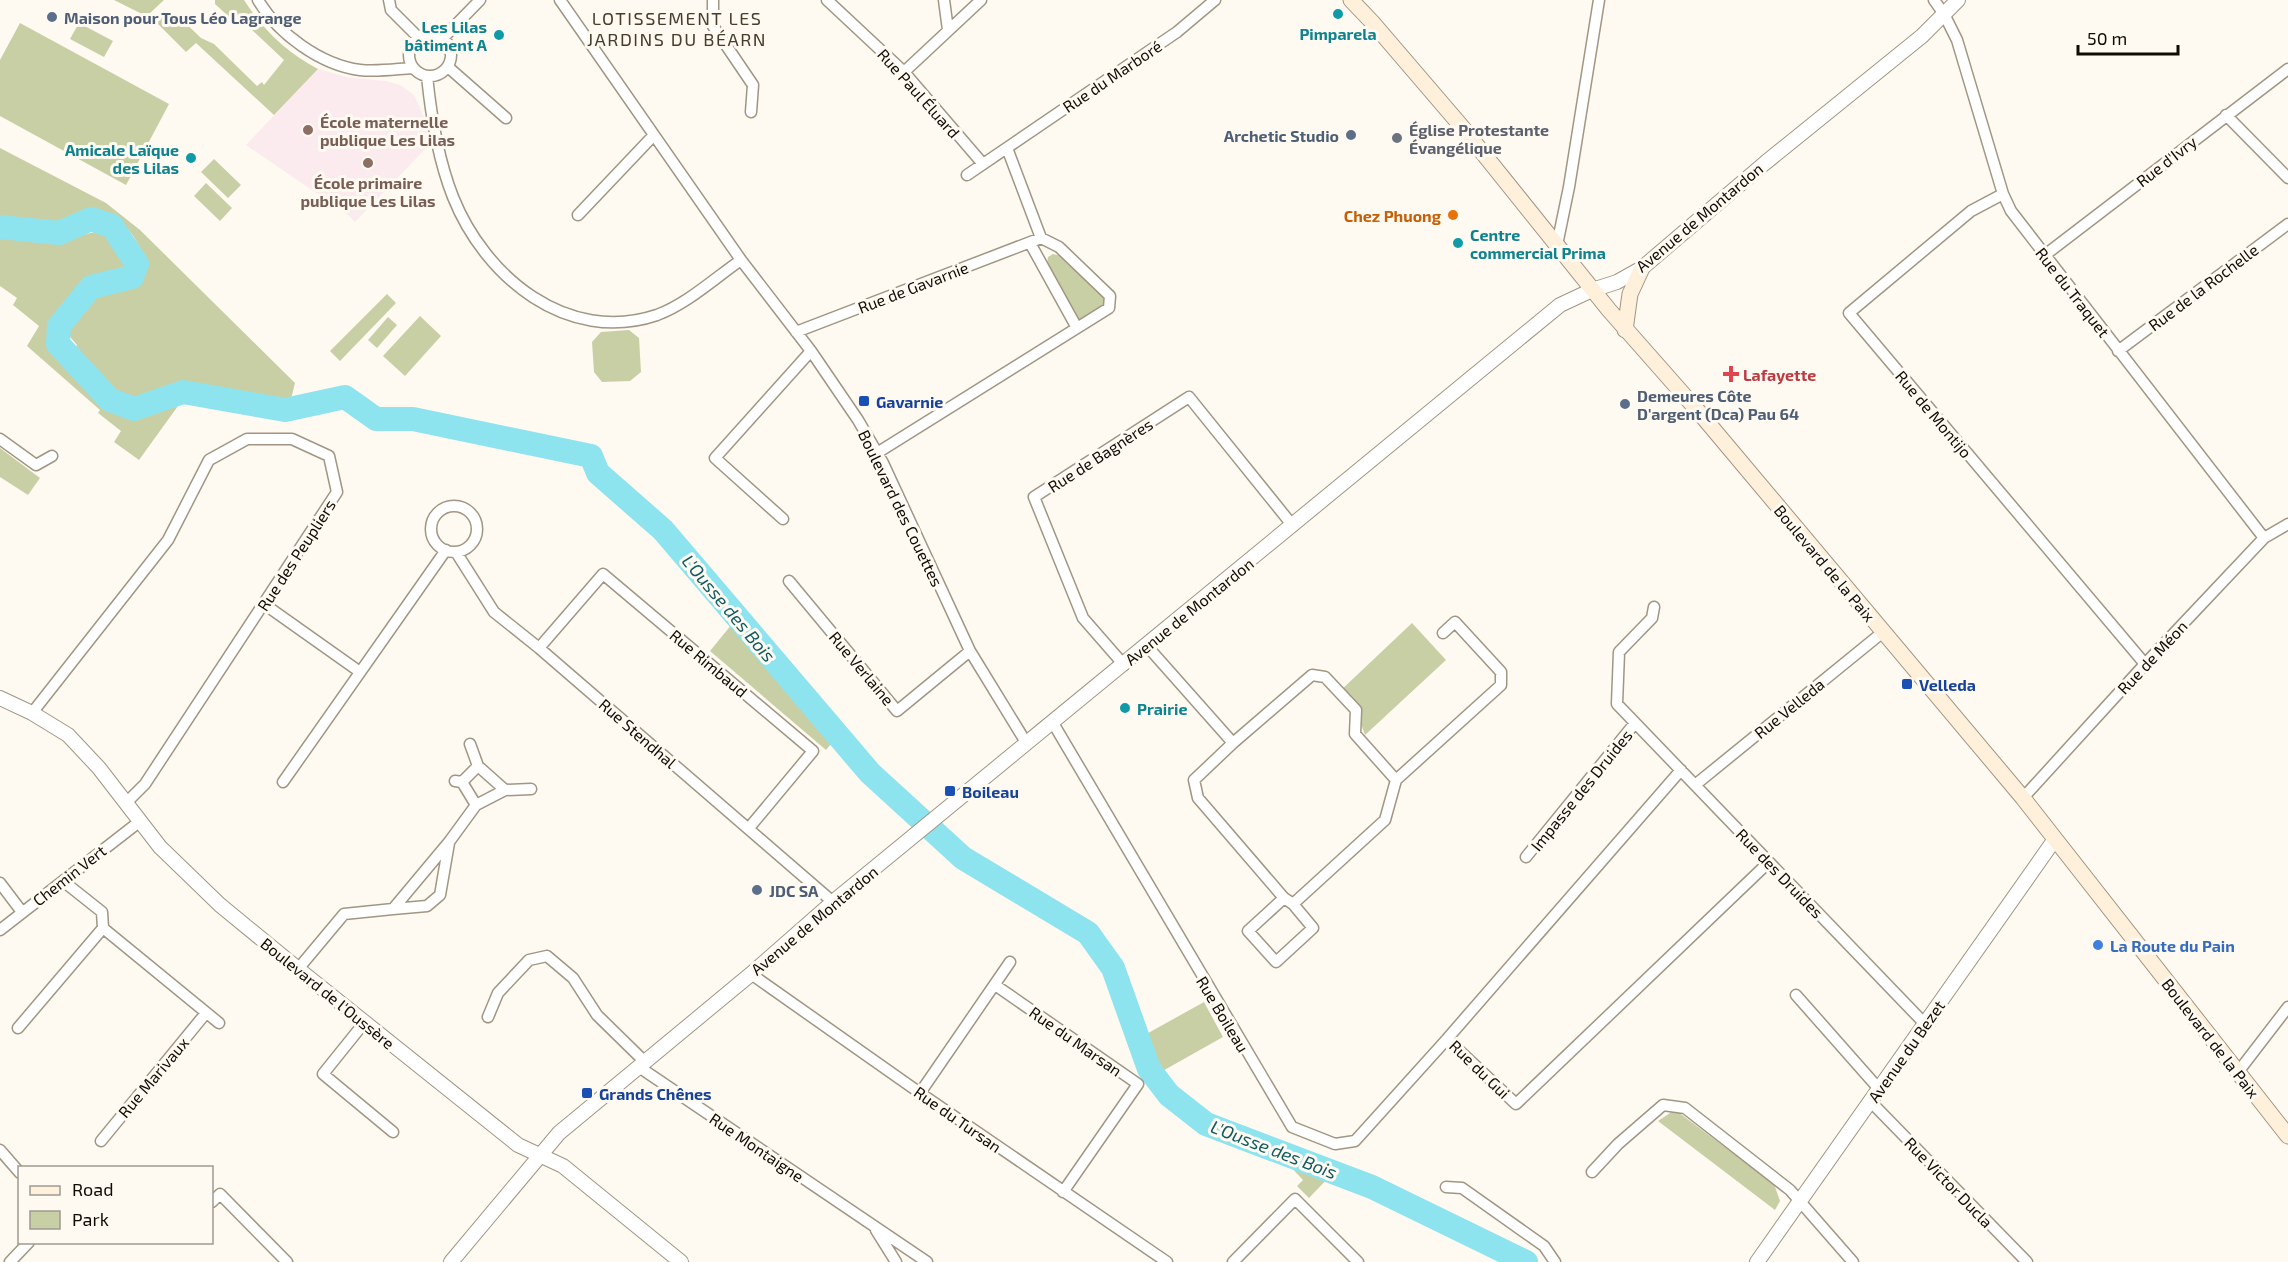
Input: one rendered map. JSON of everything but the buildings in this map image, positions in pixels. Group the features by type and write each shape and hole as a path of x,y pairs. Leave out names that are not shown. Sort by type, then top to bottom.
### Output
{"main road":[{"name":"Boulevard de la Paix","path":"1351,0 1450,113 1625,330 1698,411 2023,798 2288,1136"},
{"path":"1625,330 1630,294 1642,268"}],"street":[{"path":"258,0 287,33 313,54 338,65 362,70 412,68 427,76 439,75 448,67 450,47 443,38 430,33 418,37 412,42 408,55 412,68"},
{"path":"389,0 392,10 418,37"},
{"path":"443,38 480,0"},
{"name":"Boulevard des Couettes","path":"560,0 653,136 741,260 811,351 858,420 877,453 970,651 1026,744"},
{"path":"713,0 713,26 753,85 751,112"},
{"name":"Rue Paul Éluard","path":"827,0 904,72 983,164"},
{"path":"944,0 948,30"},
{"path":"904,72 981,0"},
{"name":"Rue du Marboré","path":"967,175 1177,32 1215,0"},
{"path":"1557,245 1569,187 1599,0"},
{"name":"Rue du Traquet","path":"1934,0 1957,40 2003,194 2011,211 2264,538"},
{"name":"Avenue de Montardon","path":"451,1262 559,1133 751,974 833,902 1148,646 1560,305 1592,290 1617,282 1642,268 1765,163 1917,40 1958,0"},
{"path":"448,67 506,118"},
{"name":"Rue d'Ivry","path":"2045,255 2288,69"},
{"path":"427,76 440,155 452,196 466,225 486,253 509,278 536,300 562,314 585,321 613,322 642,318 658,314 684,300 741,260"},
{"path":"2226,115 2288,178"},
{"path":"578,215 653,136"},
{"path":"877,453 1109,308 1110,296 1059,247 1041,238 1007,148"},
{"name":"Rue de Montijo","path":"2003,194 1971,211 1849,313 2145,664"},
{"name":"Rue de la Rochelle","path":"2118,351 2288,224"},
{"name":"Rue de Gavarnie","path":"796,332 1041,238"},
{"path":"1030,243 1077,328"},
{"path":"783,519 715,459 811,351"},
{"name":"Rue de Bagnères","path":"1124,665 1083,618 1034,497 1189,398 1293,526"},
{"path":"0,439 36,465 52,456"},
{"name":"Rue des Peupliers","path":"32,713 168,540 208,460 247,439 292,439 329,456 338,492 145,784 126,803"},
{"path":"283,782 360,672 451,551 470,546 477,532 474,517 461,507 446,507 434,518 431,533 434,540 451,551"},
{"name":"Rue de Méon","path":"2023,798 2264,538 2287,527"},
{"name":"Rue Stendhal","path":"451,551 494,612 539,648 833,902"},
{"name":"Rue Rimbaud","path":"539,648 603,574 813,751 749,828"},
{"name":"Rue Verlaine","path":"789,580 897,711 970,651"},
{"path":"264,604 360,672"},
{"name":"Rue des Druides","path":"1654,607 1652,618 1618,652 1617,704 1925,1024"},
{"path":"1396,780 1355,734 1356,710 1325,677 1312,675 1194,780 1198,798 1288,901 1313,928 1276,962 1248,931 1288,901 1385,820 1396,780 1501,685 1501,672 1455,622 1443,633"},
{"name":"Rue Velleda","path":"1695,785 1883,632"},
{"path":"1148,646 1233,743"},
{"name":"Boulevard de l'Oussère","path":"0,699 32,713 68,735 99,768 160,847 219,905 518,1145 563,1166 677,1261"},
{"name":"Rue Boileau","path":"1053,723 1292,1127 1335,1144 1355,1142 1446,1039"},
{"name":"Impasse des Druides","path":"1526,857 1635,723"},
{"path":"470,744 478,766 505,790"},
{"path":"476,805 458,782 478,766"},
{"name":"Rue du Gui","path":"1681,770 1446,1039 1516,1104 1769,862"},
{"path":"393,909 449,842 476,805 505,790 531,789"},
{"name":"Chemin Vert","path":"0,930 139,822"},
{"name":"Avenue du Bezet","path":"1758,1262 2055,839"},
{"path":"298,969 344,914 428,906 440,895 449,842"},
{"path":"18,1029 103,928 102,912 63,881"},
{"path":"0,883 22,912"},
{"path":"103,928 219,1023"},
{"name":"Rue Montaigne","path":"488,1017 498,993 529,960 547,956 573,978 597,1016 642,1064 927,1262"},
{"path":"920,1093 1010,962"},
{"name":"Rue du Tursan","path":"751,974 1167,1262"},
{"name":"Rue du Marsan","path":"995,985 1138,1084 1063,1192"},
{"path":"1796,995 1879,1089"},
{"path":"2238,1072 2288,1007"},
{"name":"Rue Marivaux","path":"100,1141 206,1013"},
{"path":"364,1023 323,1074 393,1132"},
{"name":"Rue Victor Ducla","path":"1870,1101 2028,1262"},
{"path":"1592,1172 1618,1144 1663,1105 1685,1108 1790,1190 1853,1262"},
{"path":"0,1150 18,1171"},
{"path":"1446,1187 1462,1188 1544,1246 1555,1262"},
{"path":"213,1201 220,1194 287,1262"},
{"path":"1233,1262 1295,1199 1358,1262"},
{"name":"Rue Montaigne","path":"874,1227 896,1262"},
{"path":"10,1262 26,1244"}],"shaded area":[{"path":"318,69 346,77 386,81 400,85 414,95 426,122 429,145 355,222 347,214 246,145"}],"green space":[{"path":"114,0 164,0 149,14 144,15"},
{"path":"215,0 244,0 276,39 318,69 274,115 196,43 186,52 157,23 165,13 175,13 201,38 214,44 257,86 262,82 264,85 284,60 235,14 225,24 220,20 226,14 215,4"},
{"path":"20,23 169,104 126,185 0,116 0,60"},
{"path":"79,23 113,41 104,57 70,39"},
{"path":"0,148 106,203 140,230 295,383 290,403 187,386 169,387 144,401 124,398 112,390 74,353 77,345 66,332 90,299 135,283 146,266 136,240 124,225 108,215 94,214 54,223 0,223"},
{"path":"214,159 241,185 228,198 201,172"},
{"path":"206,183 232,208 220,221 194,196"},
{"path":"104,230 115,240 129,264 126,269 89,281 53,319 47,334 48,344 109,406 139,417 162,405 183,399 139,460 114,442 121,431 98,413 100,410 27,346 39,326 13,305 17,298 0,286 0,237 54,241"},
{"path":"1053,254 1062,256 1106,298 1104,307 1079,321 1047,264 1048,257"},
{"path":"387,294 396,303 340,361 330,351"},
{"path":"420,316 441,336 405,376 383,356"},
{"path":"388,317 397,325 377,348 368,340"},
{"path":"629,330 639,338 641,372 630,381 602,382 594,372 592,342 601,332"},
{"path":"0,448 40,478 28,495 0,477"},
{"path":"1412,623 1446,660 1365,735 1356,710 1339,692"},
{"path":"732,624 835,739 826,750 710,651"},
{"path":"1204,1002 1223,1037 1159,1073 1149,1063 1141,1037"},
{"path":"1673,1111 1678,1112 1774,1184 1780,1201 1775,1210 1658,1121"},
{"path":"1293,1161 1330,1176 1309,1198 1297,1186 1303,1180 1289,1165"}],"waterway":[{"name":"L'Ousse des Bois","path":"0,227 59,233 91,219 112,226 137,264 132,277 91,287 59,326 58,344 110,400 134,409 183,392 285,410 345,397 376,419 413,419 591,456 598,473 663,530 870,773 963,858 1088,933 1113,968 1149,1069 1169,1095 1206,1124 1372,1187 1526,1262"}],"place":[{"name":"Pimparela","path":"1338,14"},
{"name":"Maison pour Tous Léo Lagrange","path":"52,17"},
{"name":"Les Lilas bâtiment A","path":"499,35"},
{"name":"École maternelle publique Les Lilas","path":"308,130"},
{"name":"Archetic Studio","path":"1351,135"},
{"name":"Église Protestante Évangélique","path":"1397,138"},
{"name":"Amicale Laïque des Lilas","path":"191,158"},
{"name":"École primaire publique Les Lilas","path":"368,163"},
{"name":"Chez Phuong","path":"1453,215"},
{"name":"Centre commercial Prima","path":"1458,243"},
{"name":"Lafayette","path":"1731,374"},
{"name":"Gavarnie","path":"864,401"},
{"name":"Demeures Côte D'argent (Dca) Pau 64","path":"1625,404"},
{"name":"Velleda","path":"1907,684"},
{"name":"Prairie","path":"1125,708"},
{"name":"Boileau","path":"950,791"},
{"name":"JDC SA","path":"757,890"},
{"name":"La Route du Pain","path":"2098,945"},
{"name":"Grands Chênes","path":"587,1093"}],"district":[{"name":"LOTISSEMENT LES JARDINS DU BÉARN","path":"677,28"}]}
